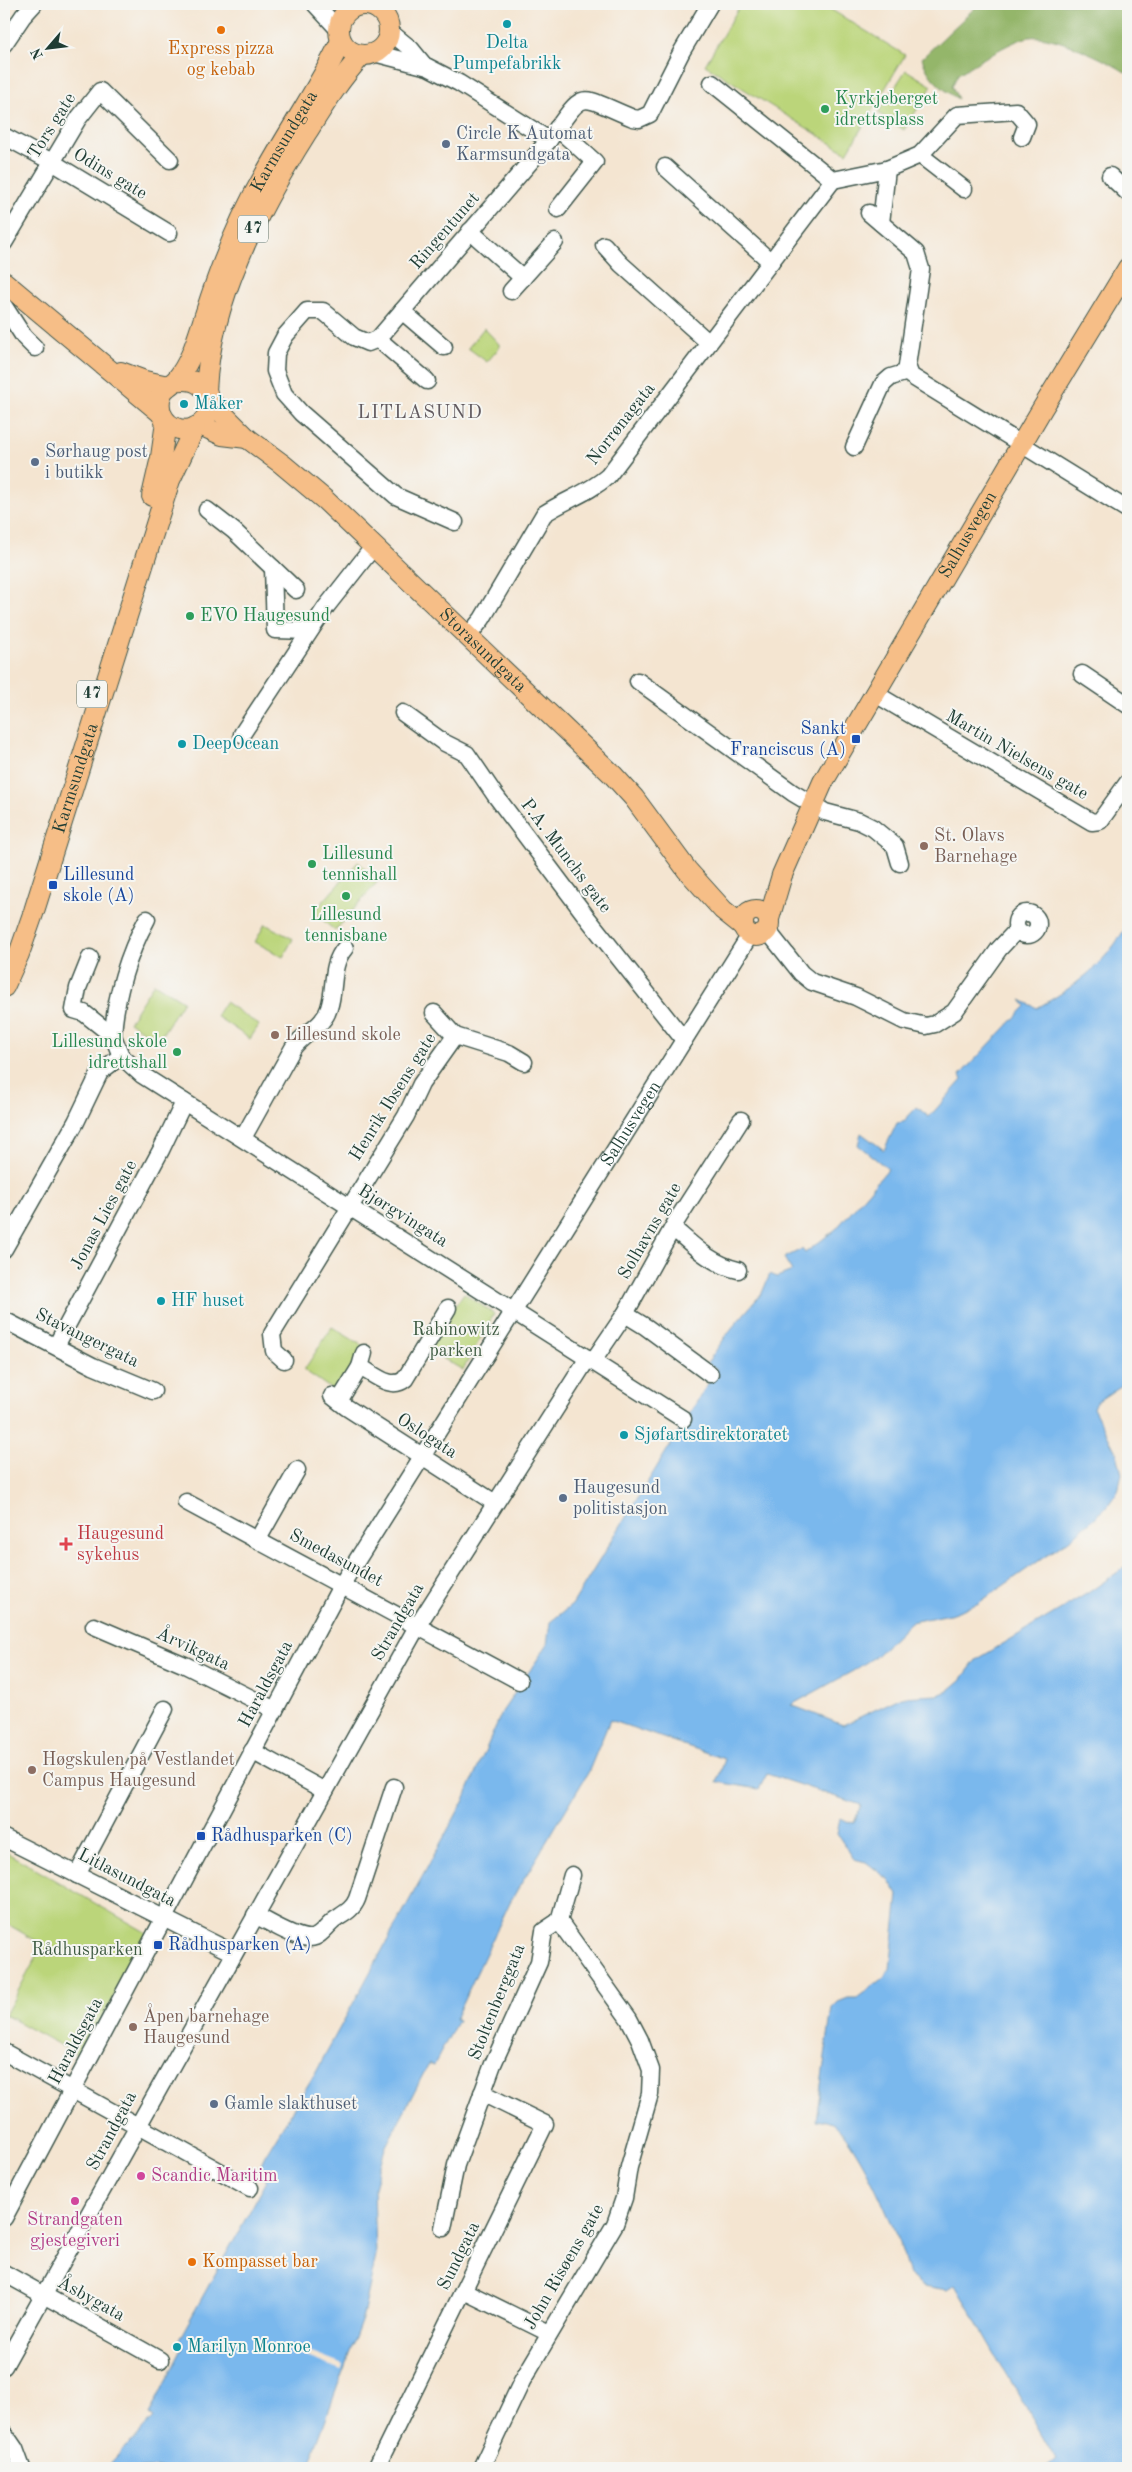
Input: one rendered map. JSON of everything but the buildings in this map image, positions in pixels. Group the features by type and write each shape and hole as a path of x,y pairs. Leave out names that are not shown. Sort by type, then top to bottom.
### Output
{"main road":[{"name":"47","path":"340,36 343,16 357,5 381,11 390,18 386,44 368,54"},
{"path":"340,36 350,51 368,54"},
{"name":"Karmsundgata","path":"171,384 188,359 228,251 251,200 263,176 324,77 340,36"},
{"name":"Karmsundgata","path":"208,396 208,362 212,336 240,258 260,212 288,162 339,82 368,54"},
{"name":"Salhusvegen","path":"757,921 782,874 812,805 874,693 1128,268"},
{"path":"4,282 179,429 198,426"},
{"path":"107,367 145,381 171,384 191,380 198,383 208,396"},
{"name":"47","path":"164,417 161,396 171,384"},
{"name":"47","path":"198,426 209,412 208,396"},
{"name":"Storasundgata","path":"208,396 247,438 301,478 374,546 613,776 634,798 674,854 723,910 757,921"},
{"name":"Karmsundgata","path":"4,962 23,912 147,514 158,474 164,417"},
{"name":"Karmsundgata","path":"4,987 19,954 34,911 170,480 198,426"},
{"name":"Storasundgata","path":"198,426 222,435 247,438"}],"street":[{"path":"4,44 22,16 34,4"},
{"path":"314,4 340,36"},
{"name":"Ringentunet","path":"373,341 402,311 553,134 570,108 580,100 589,100 633,118 645,117 650,114 682,51 710,4"},
{"path":"390,18 424,65"},
{"path":"368,54 424,65 553,134 595,162 558,209"},
{"path":"712,83 834,180 887,169 920,155 951,120 963,113 1016,111 1027,124 1022,137"},
{"name":"Tors gate","path":"4,243 52,162 88,105 100,90 170,160"},
{"name":"Odins gate","path":"4,136 52,162 169,233"},
{"path":"920,155 964,190"},
{"path":"665,167 771,262"},
{"path":"887,169 875,218 916,254 921,269 914,307 908,372 911,376 1128,510"},
{"path":"1110,176 1128,193"},
{"name":"Norrønagata","path":"468,636 482,620 544,514 560,503 598,485 608,476 708,342 834,180"},
{"path":"470,231 523,278"},
{"path":"511,291 554,242"},
{"path":"604,245 621,264 708,342"},
{"path":"4,306 24,337 35,348"},
{"path":"427,381 373,341 354,338 323,311 307,312 285,336 276,353 275,371 284,394 301,413 396,496 455,522"},
{"path":"402,311 444,347"},
{"path":"854,447 883,384 891,377 908,372"},
{"path":"207,510 234,531 296,590"},
{"path":"242,734 310,631 374,546"},
{"path":"273,568 275,630 310,631"},
{"path":"1082,674 1128,705"},
{"path":"638,681 745,760 812,805 825,812 859,821 873,828 895,846 900,863"},
{"name":"Martin Nielsens gate","path":"874,693 1092,822 1100,821 1106,815 1128,782"},
{"name":"P.A. Munchs gate","path":"403,713 443,742 467,754 495,795 589,920 684,1040"},
{"path":"113,1036 121,987 138,935 147,919"},
{"path":"757,921 801,973 812,982 856,997 904,1021 926,1026 940,1022 954,1012 993,957 1017,930"},
{"name":"Salhusvegen","path":"513,1312 757,921"},
{"path":"243,1138 293,1048 302,1036 312,1031 323,1020 329,1008 336,964 345,948"},
{"name":"Bjørgvingata","path":"90,958 78,988 74,1010 84,1013 113,1036 121,1056 142,1075 683,1419"},
{"name":"Henrik Ibsens gate","path":"284,1360 274,1350 272,1334 406,1116 422,1084 455,1036 434,1013"},
{"path":"455,1036 502,1051 524,1062"},
{"path":"4,1249 76,1122 100,1072 121,1056"},
{"name":"Jonas Lies gate","path":"56,1346 161,1151 184,1102"},
{"name":"Solhavns gate","path":"591,1360 625,1314 673,1228 741,1120"},
{"path":"673,1228 711,1261 738,1270"},
{"name":"Oslogata","path":"448,1308 405,1379 399,1384 392,1384 362,1360 336,1399 495,1503"},
{"name":"Haraldsgata","path":"4,2218 162,1918 342,1584 513,1312"},
{"path":"625,1314 710,1374"},
{"name":"Stavangergata","path":"4,1320 93,1366 153,1390"},
{"name":"Strandgata","path":"4,2366 232,1954 326,1791 418,1625 495,1503 591,1360"},
{"path":"258,1539 297,1470"},
{"name":"Smedasundet","path":"186,1502 519,1680"},
{"name":"Årvikgata","path":"94,1626 185,1665 275,1710"},
{"path":"77,1874 165,1709"},
{"path":"252,1751 326,1791"},
{"path":"255,1914 297,1936 310,1938 320,1934 334,1920 346,1913 358,1899 394,1787"},
{"name":"Litlasundgata","path":"4,1838 232,1954"},
{"path":"560,1921 572,1876"},
{"name":"Stoltenberggata","path":"442,2228 456,2165 482,2093 539,1962 544,1932 560,1921"},
{"name":"John Risøens gate","path":"481,2468 522,2380 548,2333 615,2224 624,2198 629,2167 650,2094 651,2070 640,2040 629,2019 560,1921"},
{"path":"4,2052 250,2188"},
{"name":"Sundgata","path":"376,2468 545,2124 482,2093"},
{"name":"Åsbygata","path":"4,2273 160,2360"},
{"path":"464,2291 548,2333"},
{"path":"4,2433 15,2449 22,2468"}],"green space":[{"name":"Kyrkjeberget idrettsplass","path":"741,4 822,4 905,55 847,153 705,65"},
{"path":"979,4 1128,4 1128,74 1080,49 1052,39 1029,37 1003,48 958,74 952,86 958,99 936,82 922,58"},
{"path":"906,70 932,86 904,130 878,113"},
{"path":"484,328 499,344 499,348 487,362 468,348"},
{"name":"Lillesund tennisbane","path":"358,862 379,880 335,931 314,912"},
{"path":"265,924 293,939 283,957 255,942"},
{"path":"154,983 183,1001 158,1041 129,1022"},
{"path":"225,1002 259,1025 250,1039 216,1016"},
{"name":"Rabinowitz parken","path":"464,1293 494,1314 463,1370 425,1348"},
{"path":"332,1327 363,1346 337,1393 304,1370"},
{"name":"Rådhusparken","path":"4,1851 147,1933 82,2057 5,2015 43,1945 4,1922"}],"water":[{"path":"1128,923 1128,1381 1095,1403 1093,1408 1117,1454 1122,1474 1118,1491 1106,1508 1069,1540 977,1604 950,1614 911,1622 876,1656 853,1671 791,1705 843,1725 902,1697 938,1695 948,1691 961,1680 976,1660 1088,1593 1128,1565 1128,2468 1046,2468 1056,2460 955,2285 947,2290 924,2286 909,2276 890,2219 856,2152 835,2126 816,2120 832,2008 838,2002 848,1998 857,1998 884,1977 890,1969 898,1895 888,1879 866,1862 854,1859 837,1834 840,1819 854,1823 861,1805 767,1774 759,1789 717,1782 725,1759 610,1720 588,1773 510,1902 455,2019 458,2020 434,2065 429,2063 385,2148 374,2188 376,2256 363,2316 308,2468 107,2468 153,2418 149,2415 183,2347 177,2343 267,2180 258,2174 264,2157 314,2075 463,1802 502,1712 547,1645 550,1622 572,1605 717,1369 707,1363 731,1329 762,1293 770,1274 777,1277 792,1271 784,1258 802,1249 805,1253 836,1229 888,1169 858,1145 861,1133 884,1150 897,1123 903,1122 917,1107 929,1117 962,1080 960,1075 1026,1006 1021,1000 1037,1008 1065,991 1100,962"}],"pier":[{"path":"296,2347 343,2365 341,2370 294,2352"}],"place":[{"name":"Delta Pumpefabrikk","path":"507,24"},
{"name":"Express pizza og kebab","path":"221,30"},
{"name":"Kyrkjeberget idrettsplass","path":"825,109"},
{"name":"Circle K Automat Karmsundgata","path":"446,144"},
{"name":"Måker","path":"184,404"},
{"name":"Sørhaug post i butikk","path":"35,462"},
{"name":"EVO Haugesund","path":"190,616"},
{"name":"Sankt Franciscus (A)","path":"856,739"},
{"name":"DeepOcean","path":"182,744"},
{"name":"St. Olavs Barnehage","path":"924,846"},
{"name":"Lillesund tennishall","path":"312,864"},
{"name":"Lillesund skole (A)","path":"53,885"},
{"name":"Lillesund tennisbane","path":"346,896"},
{"name":"Lillesund skole","path":"275,1035"},
{"name":"Lillesund skole idrettshall","path":"177,1052"},
{"name":"HF huset","path":"161,1301"},
{"name":"Sjøfartsdirektoratet","path":"624,1435"},
{"name":"Haugesund politistasjon","path":"563,1498"},
{"name":"Haugesund sykehus","path":"66,1544"},
{"name":"Høgskulen på Vestlandet Campus Haugesund","path":"32,1770"},
{"name":"Rådhusparken (C)","path":"201,1836"},
{"name":"Rådhusparken (A)","path":"158,1945"},
{"name":"Åpen barnehage Haugesund","path":"133,2027"},
{"name":"Gamle slakthuset","path":"214,2104"},
{"name":"Scandic Maritim","path":"141,2176"},
{"name":"Strandgaten gjestegiveri","path":"75,2201"},
{"name":"Kompasset bar","path":"192,2262"},
{"name":"Marilyn Monroe","path":"177,2347"}],"district":[{"name":"LITLASUND","path":"420,413"}]}
